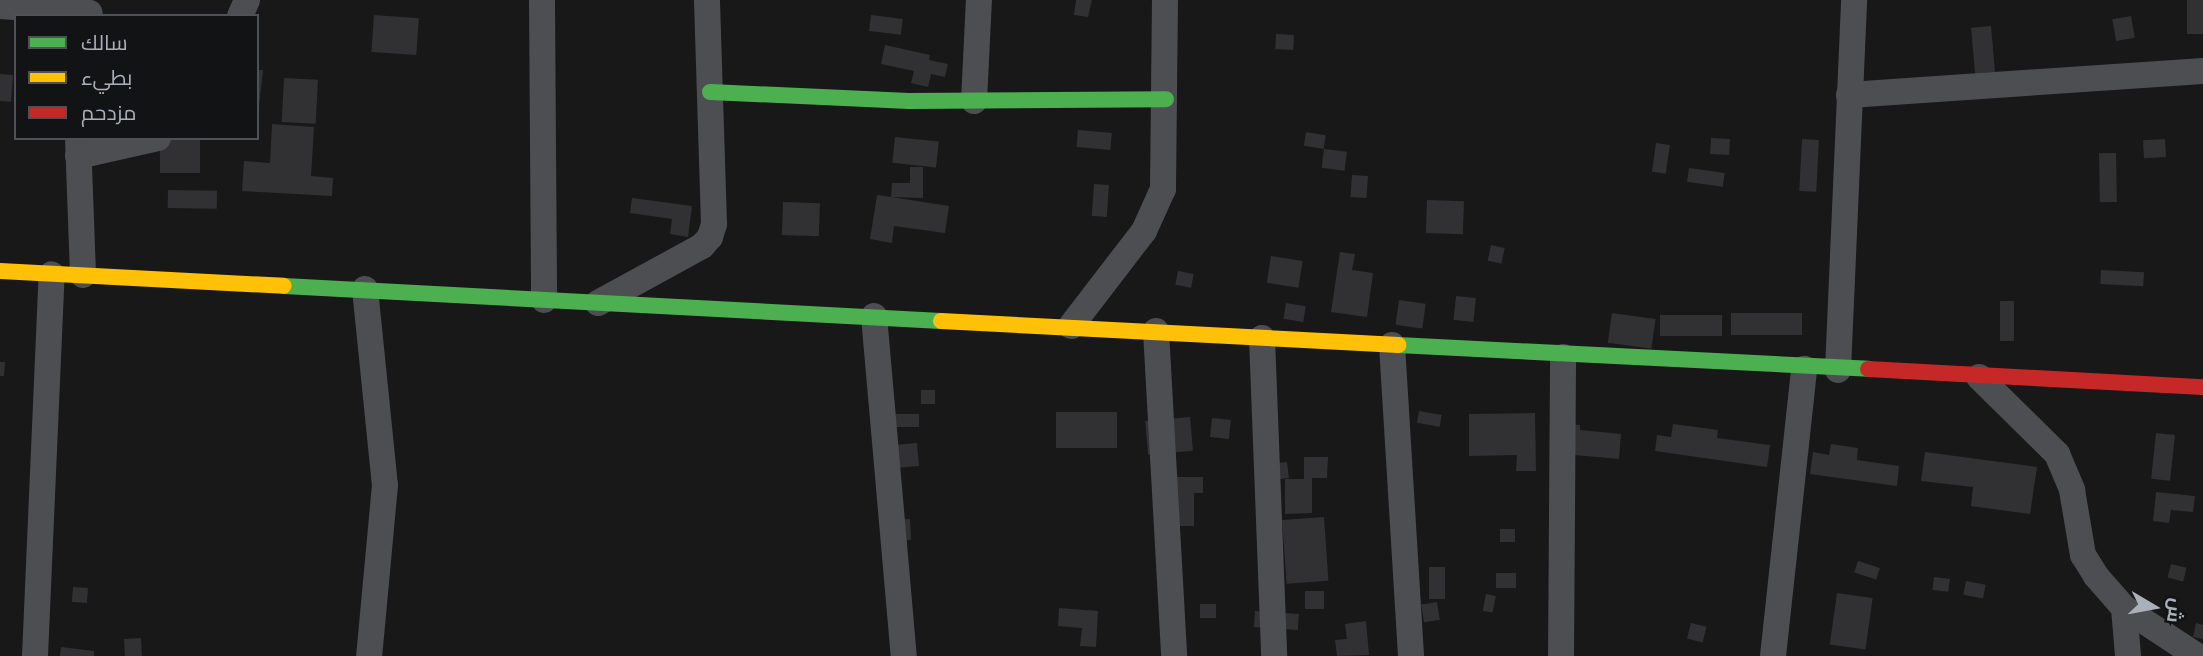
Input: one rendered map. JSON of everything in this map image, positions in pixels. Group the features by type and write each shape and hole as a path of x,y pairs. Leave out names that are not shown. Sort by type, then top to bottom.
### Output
{"street":[{"path":"542,0 544,300"},
{"path":"597,303 702,246 710,237 714,224 707,0"},
{"path":"974,100 979,0"},
{"path":"1070,326 1144,230 1163,189 1165,0"},
{"path":"1838,370 1854,0"},
{"path":"0,6 90,10"},
{"path":"1850,95 2203,71"},
{"path":"710,92 974,100 1166,99"},
{"path":"83,275 78,147 140,140"},
{"path":"0,271 1070,326 1563,357 2203,387"},
{"path":"35,656 52,274"},
{"path":"365,289 385,485 369,656"},
{"path":"874,316 904,656"},
{"path":"1156,331 1174,656"},
{"path":"1262,338 1274,656"},
{"path":"1392,345 1411,656"},
{"path":"1561,656 1563,357"},
{"path":"1773,656 1804,369"},
{"path":"1979,377 2057,454 2072,490 2083,555 2123,608 2197,656"},
{"path":"2123,608 2128,656"}],"building":[{"path":"1076,0 1092,0 1088,17 1074,15"},
{"path":"2187,0 2203,0 2203,34 2187,34"},
{"path":"374,15 419,18 416,55 371,52"},
{"path":"871,15 903,19 901,35 869,31"},
{"path":"2131,16 2135,38 2116,41 2112,19"},
{"path":"1991,26 1995,72 1975,74 1971,28"},
{"path":"1276,34 1294,35 1293,50 1275,49"},
{"path":"885,45 930,55 929,60 948,64 945,77 931,74 928,87 911,83 914,71 881,64"},
{"path":"259,70 263,70 259,106"},
{"path":"0,74 13,75 11,102 0,101"},
{"path":"284,78 318,80 316,124 282,122"},
{"path":"272,124 314,127 311,176 333,178 332,196 242,191 244,161 270,163"},
{"path":"1078,130 1112,133 1110,150 1077,147"},
{"path":"1306,132 1326,135 1324,149 1304,146"},
{"path":"895,137 939,142 936,167 892,163"},
{"path":"1711,138 1730,139 1729,155 1710,154"},
{"path":"1802,139 1819,140 1816,192 1799,191"},
{"path":"2165,139 2166,157 2144,158 2143,140"},
{"path":"160,140 200,140 200,173 160,173"},
{"path":"1656,143 1670,145 1666,174 1652,172"},
{"path":"1324,149 1347,152 1345,171 1322,168"},
{"path":"2099,153 2116,153 2117,202 2100,202"},
{"path":"910,167 923,167 923,198 891,197 892,183 910,183"},
{"path":"1689,168 1725,173 1723,187 1687,182"},
{"path":"1352,175 1368,176 1366,198 1350,197"},
{"path":"1094,184 1109,185 1107,217 1092,216"},
{"path":"168,190 217,191 217,209 168,208"},
{"path":"877,195 949,206 945,233 894,226 892,243 870,239"},
{"path":"632,198 692,206 688,237 670,234 672,219 630,213"},
{"path":"1427,200 1464,201 1463,234 1426,233"},
{"path":"783,202 820,203 819,236 782,235"},
{"path":"1491,245 1505,248 1501,264 1488,261"},
{"path":"1340,252 1355,254 1352,270 1373,273 1367,317 1331,312"},
{"path":"1271,256 1303,261 1298,288 1267,283"},
{"path":"2101,270 2144,272 2143,286 2100,284"},
{"path":"1178,271 1194,274 1191,288 1175,285"},
{"path":"1456,296 1476,298 1473,322 1453,320"},
{"path":"1399,300 1426,304 1422,329 1396,325"},
{"path":"2000,301 2014,301 2014,341 2000,341"},
{"path":"1286,303 1306,306 1303,322 1283,319"},
{"path":"1612,313 1656,319 1651,349 1608,343"},
{"path":"1731,313 1802,313 1802,335 1731,335"},
{"path":"1660,315 1722,315 1722,336 1660,336"},
{"path":"0,362 5,362 4,376 0,376"},
{"path":"921,390 935,390 935,404 921,404"},
{"path":"1419,411 1442,415 1440,427 1417,423"},
{"path":"1056,412 1117,412 1117,448 1056,448"},
{"path":"1535,413 1536,471 1516,471 1517,455 1469,456 1469,414"},
{"path":"882,414 919,414 919,427 882,427"},
{"path":"1190,417 1193,451 1148,455 1145,421"},
{"path":"1212,418 1231,420 1229,439 1210,437"},
{"path":"1566,424 1580,425 1580,430 1621,434 1619,459 1563,454"},
{"path":"1673,424 1718,430 1717,438 1770,445 1767,467 1655,451 1657,435 1671,437"},
{"path":"2156,433 2175,435 2170,481 2151,479"},
{"path":"917,443 919,466 886,469 884,446"},
{"path":"1831,444 1858,448 1857,460 1899,466 1897,486 1810,474 1813,452 1829,455"},
{"path":"1925,452 2037,467 2030,514 1971,506 1973,487 1921,481"},
{"path":"1304,457 1328,457 1327,478 1312,478 1312,513 1285,514 1285,479 1304,479"},
{"path":"1287,462 1289,478 1271,480 1269,464"},
{"path":"1154,477 1203,477 1203,493 1194,493 1194,526 1154,526"},
{"path":"2156,492 2195,496 2193,512 2171,510 2169,523 2153,521"},
{"path":"1324,517 1328,581 1287,584 1282,520"},
{"path":"910,519 911,540 895,541 894,520"},
{"path":"1500,529 1515,529 1515,542 1500,542"},
{"path":"1858,561 1880,568 1876,580 1854,572"},
{"path":"2171,564 2187,568 2183,581 2168,578"},
{"path":"1429,567 1445,567 1445,599 1429,599"},
{"path":"1496,573 1516,573 1516,588 1496,588"},
{"path":"1934,577 1950,579 1948,592 1932,590"},
{"path":"1966,581 1986,585 1983,599 1963,595"},
{"path":"73,587 88,588 87,603 72,602"},
{"path":"1305,591 1324,591 1324,609 1305,609"},
{"path":"1837,593 1873,598 1865,650 1830,644"},
{"path":"1486,594 1496,596 1493,613 1483,611"},
{"path":"1437,602 1440,620 1424,622 1421,605"},
{"path":"1200,604 1216,604 1216,618 1200,618"},
{"path":"1059,608 1098,611 1096,647 1080,646 1082,628 1058,626"},
{"path":"1255,611 1299,614 1298,630 1254,627"},
{"path":"1366,621 1369,655 1337,656 1335,640 1347,639 1345,624"},
{"path":"1691,623 1707,627 1703,642 1687,639"},
{"path":"2196,623 2203,625 2203,639 2193,637"},
{"path":"141,638 142,656 125,656 124,639"},
{"path":"61,647 94,651 94,656 60,656"}],"traffic: fast":[{"path":"710,92 909,101 1166,99"},
{"path":"284,286 941,321"},
{"path":"1398,345 1868,369"}],"traffic: slow":[{"path":"0,271 284,286"},
{"path":"941,321 1398,345"}],"traffic: jam":[{"path":"1868,369 2203,387"}]}
